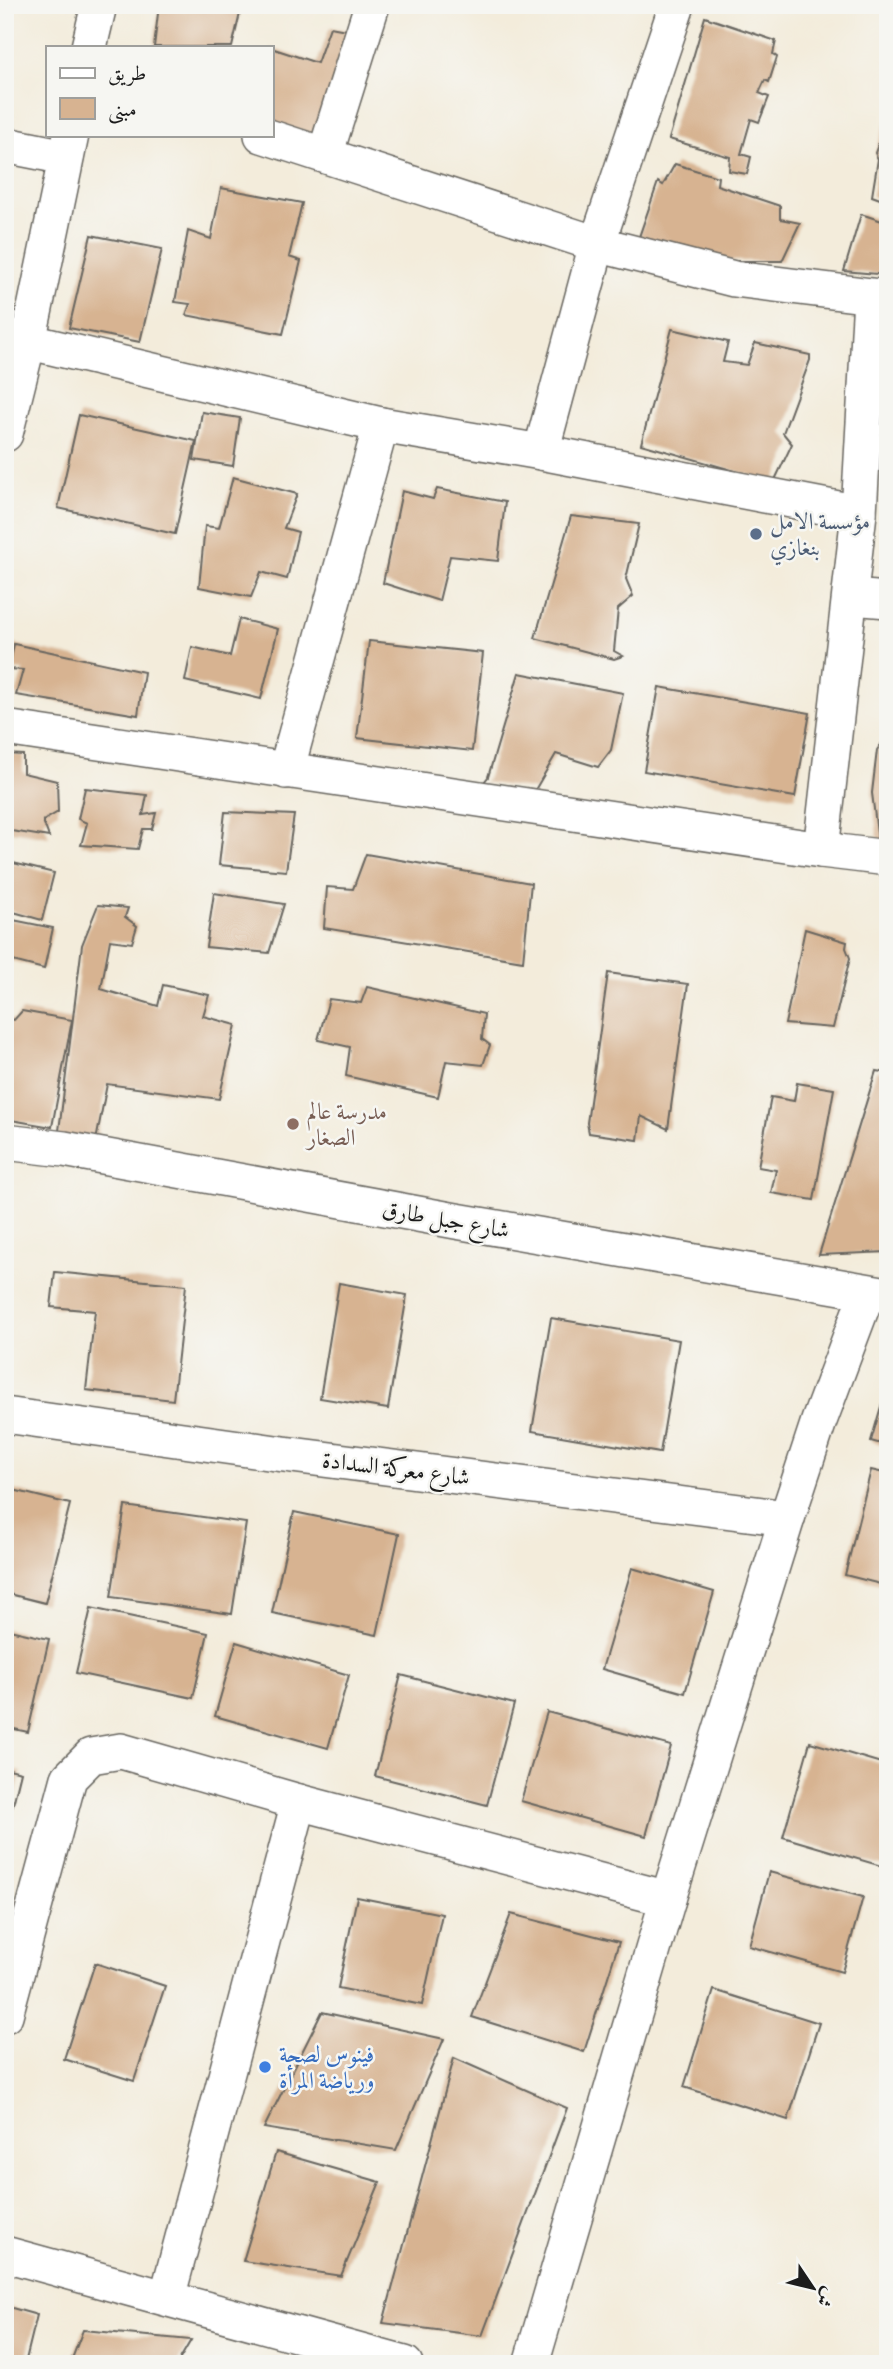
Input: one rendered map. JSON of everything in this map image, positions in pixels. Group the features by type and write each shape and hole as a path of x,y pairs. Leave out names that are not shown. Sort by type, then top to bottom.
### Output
{"street":[{"path":"89,46 99,5"},
{"path":"325,155 372,5"},
{"path":"541,452 597,244 677,5"},
{"path":"265,136 597,244 734,279 879,297 851,597 821,850"},
{"path":"5,145 68,146 17,339 5,433"},
{"path":"17,339 381,425 541,452 859,513"},
{"path":"286,771 381,425"},
{"path":"851,597 888,600"},
{"path":"5,728 888,858"},
{"name":"شارع جبل طارق","path":"5,1142 64,1149 878,1294"},
{"path":"531,2364 668,1899 787,1518 819,1420 878,1294"},
{"name":"شارع معركة السدادة","path":"5,1415 276,1453 787,1518"},
{"path":"5,2015 69,1778 91,1756 121,1751 299,1802 668,1899"},
{"path":"167,2298 299,1802"},
{"path":"5,2254 405,2364"}],"building":[{"path":"159,5 242,5 232,46 154,46"},
{"path":"705,17 776,41 773,54 777,57 769,82 765,80 759,93 769,97 759,122 751,119 741,154 751,157 747,174 729,171 730,157 669,139"},
{"path":"330,27 352,31 316,137 273,123 273,49 317,63"},
{"path":"888,116 888,202 872,196 878,159 875,153"},
{"path":"675,164 718,177 717,185 780,206 780,219 800,223 782,261 706,261 639,237 658,182 663,185"},
{"path":"221,188 302,203 289,257 301,261 283,334 186,315 190,304 175,302 188,231 211,239"},
{"path":"861,214 888,223 888,275 844,271"},
{"path":"91,235 162,249 140,342 69,328"},
{"path":"672,329 728,342 723,362 747,365 755,343 810,355 783,433 792,444 774,482 641,444"},
{"path":"202,412 240,418 233,466 194,460"},
{"path":"79,415 196,441 175,534 58,508"},
{"path":"233,477 297,494 284,528 298,532 287,579 261,572 251,597 199,587 205,526 219,528"},
{"path":"437,489 505,502 498,561 450,556 439,601 383,583 402,491 433,499"},
{"path":"571,516 639,524 626,579 633,596 618,609 614,651 623,656 614,659 535,638"},
{"path":"239,619 278,629 261,699 185,681 192,647 230,656"},
{"path":"369,641 483,653 472,751 357,738"},
{"path":"14,644 144,672 138,715 16,695 23,670 9,669"},
{"path":"519,673 623,693 611,750 598,767 556,754 535,790 484,782 488,777"},
{"path":"659,687 810,713 795,797 644,771"},
{"path":"886,724 888,858 880,857 872,793 877,750 884,740"},
{"path":"5,754 23,755 23,773 57,781 58,812 43,821 49,837 5,830"},
{"path":"85,788 147,795 143,815 156,813 152,829 143,829 138,849 81,845 87,823 78,819"},
{"path":"225,812 294,815 286,871 219,865"},
{"path":"366,854 531,883 523,961 324,928 327,887 353,889"},
{"path":"5,861 54,873 42,920 10,911 8,919 53,928 44,969 5,959"},
{"path":"214,893 284,904 269,953 206,947"},
{"path":"98,905 128,908 125,917 137,926 132,943 110,940 101,989 158,1006 163,985 209,995 203,1016 236,1025 219,1099 107,1084 96,1141 58,1139 82,945"},
{"path":"805,929 847,942 850,958 833,1028 785,1024"},
{"path":"608,973 688,984 668,1129 641,1116 638,1140 589,1133 587,1123"},
{"path":"367,987 484,1014 482,1039 490,1045 483,1065 446,1061 438,1097 346,1076 350,1047 318,1040 329,999 361,1003"},
{"path":"22,1011 72,1020 52,1127 5,1119 5,1018 14,1020"},
{"path":"876,1071 888,1073 888,1252 819,1255"},
{"path":"797,1083 834,1089 814,1200 771,1193 776,1170 758,1167 771,1097 794,1101"},
{"path":"55,1272 186,1285 173,1400 86,1390 95,1311 51,1307"},
{"path":"339,1283 407,1295 388,1409 320,1398"},
{"path":"551,1318 679,1340 660,1453 532,1431"},
{"path":"888,1386 888,1446 871,1441"},
{"path":"871,1470 888,1474 888,1586 845,1575"},
{"path":"5,1488 70,1504 45,1603 5,1593"},
{"path":"125,1506 246,1523 232,1614 111,1597"},
{"path":"294,1512 399,1534 377,1635 272,1613"},
{"path":"632,1568 714,1592 685,1693 602,1669"},
{"path":"91,1608 208,1633 193,1698 76,1673"},
{"path":"5,1629 49,1639 28,1732 5,1727"},
{"path":"236,1642 349,1675 328,1748 215,1716"},
{"path":"401,1675 514,1704 487,1805 375,1776"},
{"path":"547,1712 671,1746 646,1836 521,1801"},
{"path":"810,1742 888,1765 888,1868 783,1837"},
{"path":"5,1768 21,1772 6,1833 5,1833"},
{"path":"769,1872 863,1897 842,1972 749,1946"},
{"path":"357,1897 442,1914 422,2005 338,1988"},
{"path":"511,1914 619,1942 584,2052 472,2017"},
{"path":"95,1963 165,1986 134,2081 64,2059"},
{"path":"714,1990 819,2023 788,2120 684,2087"},
{"path":"322,2012 444,2039 396,2150 264,2128"},
{"path":"454,2058 567,2108 482,2336 383,2323"},
{"path":"276,2152 380,2182 341,2276 243,2261"},
{"path":"5,2306 37,2315 25,2364 5,2364"},
{"path":"83,2330 191,2340 177,2364 70,2364"}],"place":[{"name":"مؤسسة الامل بنغازي","path":"756,534"},
{"name":"مدرسة عالم الصغار","path":"293,1124"},
{"name":"فينوس لصحة ورياضة المرأة","path":"265,2067"}]}
